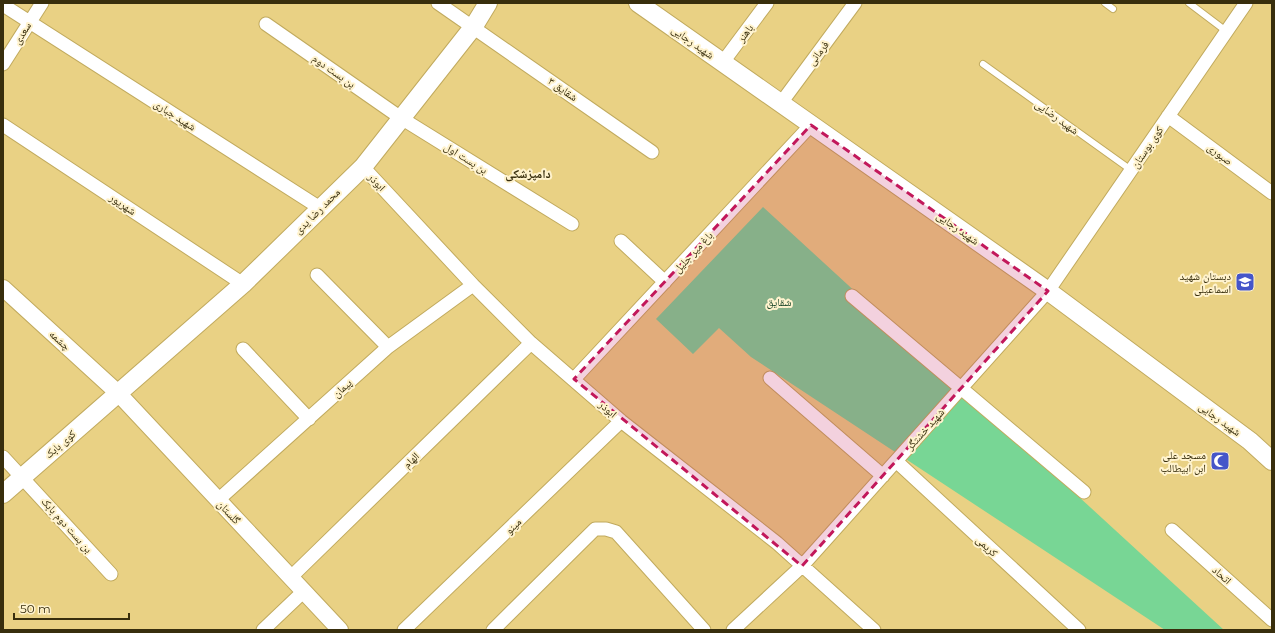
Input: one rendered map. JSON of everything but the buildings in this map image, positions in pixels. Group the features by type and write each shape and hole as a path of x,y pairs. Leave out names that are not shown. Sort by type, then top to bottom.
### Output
{"main road":[{"name":"محمد رضا یدی","path":"118,393 243,284 363,166 474,26 488,3"},
{"name":"شهید رجایی","path":"638,3 1048,291 1250,441 1272,461"},
{"name":"کوی بابک","path":"3,494 118,393"}],"street":[{"name":"سعدی","path":"3,64 42,3"},
{"name":"شقایق ۳","path":"438,3 474,26 652,152"},
{"name":"باهنر","path":"723,62 767,3"},
{"name":"فرمانی","path":"781,103 855,3"},
{"name":"کوی بوستان","path":"1048,291 1246,3"},
{"name":"شهید جباری","path":"3,6 320,208"},
{"name":"بن بست دوم","path":"266,24 401,118"},
{"name":"صبوری","path":"1168,116 1272,193"},
{"name":"بن بست اول","path":"401,118 572,224"},
{"name":"شهریور","path":"3,124 243,284"},
{"name":"باغ میر جلیل","path":"574,379 811,125"},
{"name":"ابوذر","path":"363,166 473,285 531,343 621,421 777,543 874,630"},
{"path":"621,241 665,282"},
{"path":"317,275 388,347"},
{"name":"پیمان","path":"218,500 388,347 473,285"},
{"name":"چشمه","path":"3,288 118,393"},
{"name":"شهید خشتگر","path":"733,630 802,566 1048,291"},
{"path":"852,296 1084,492"},
{"name":"الهام","path":"290,578 531,343"},
{"path":"243,349 309,419"},
{"path":"770,378 882,476"},
{"name":"گلستان","path":"118,393 340,630"},
{"name":"مینو","path":"404,630 621,421"},
{"name":"بن بست دوم بابک","path":"3,457 111,574"},
{"name":"کریمی","path":"896,461 1079,630"},
{"path":"493,630 595,529 606,529 616,532 704,630"},
{"name":"اتحاد","path":"1172,530 1272,620"},
{"path":"263,630 304,591"}],"lane":[{"path":"1105,3 1113,10"},
{"path":"1189,3 1226,31"},
{"name":"شهید رضایی","path":"983,64 1131,170"}],"highlighted area":[{"path":"811,125 1048,291 802,566 574,379"}],"green space":[{"name":"شقایق","path":"763,207 1224,630 1165,630 751,357 719,328 693,354 656,319"}],"place":[{"name":"دبستان شهید اسماعیلی","path":"1245,282"},
{"name":"مسجد علی ابن ابیطالب","path":"1220,461"}],"district":[{"name":"دامپزشکی","path":"528,173"}]}
